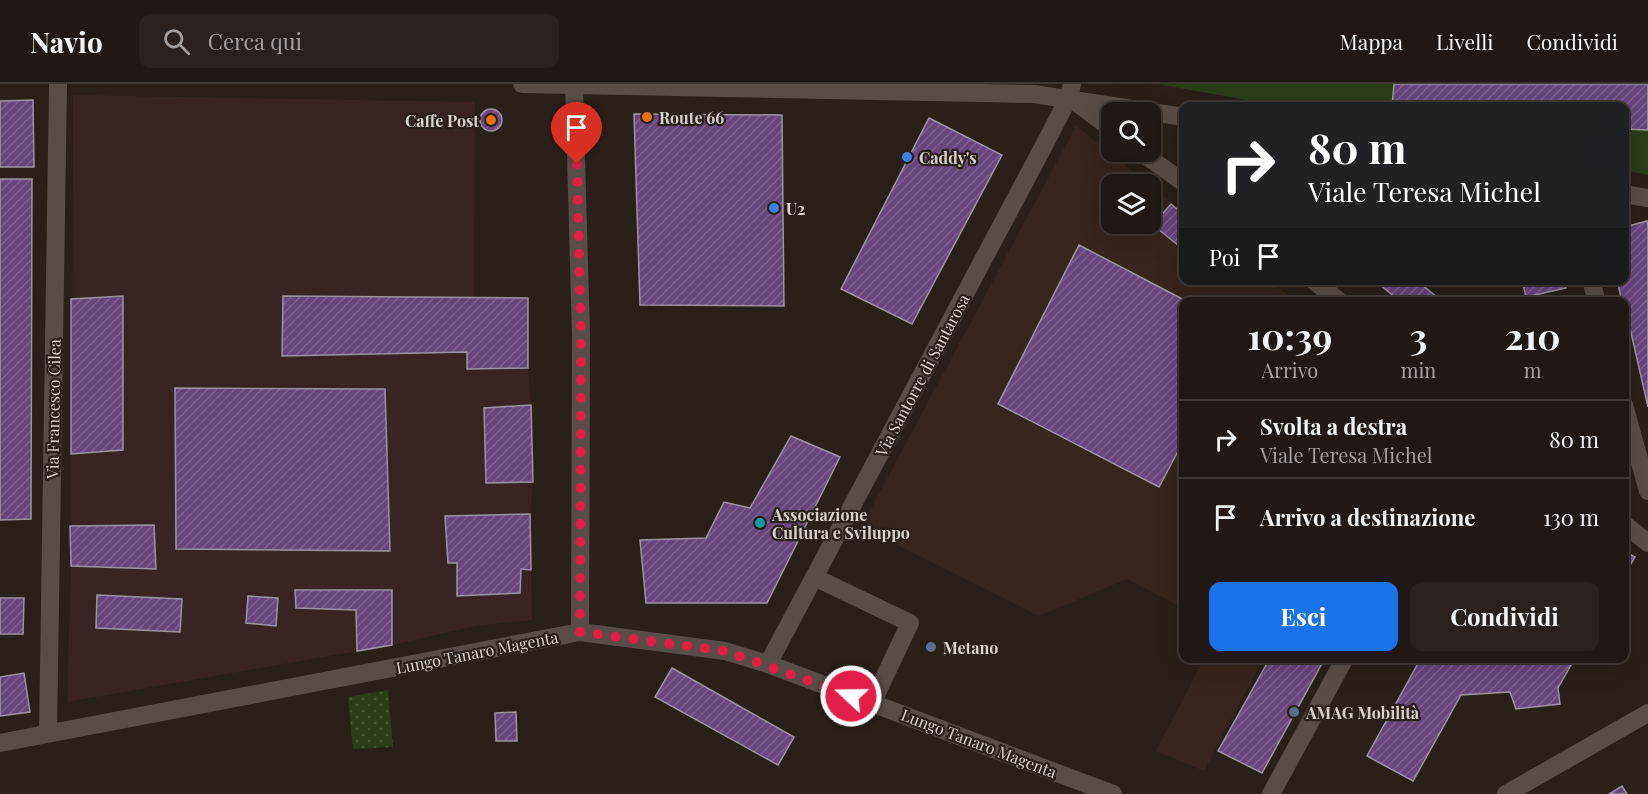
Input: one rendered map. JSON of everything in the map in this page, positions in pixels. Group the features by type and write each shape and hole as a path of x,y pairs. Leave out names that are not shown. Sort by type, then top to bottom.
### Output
{"street":[{"name":"Via Francesco Cilea","path":"48,733 58,84"},
{"path":"522,84 819,87 1016,93 1070,91 1179,116"},
{"path":"574,85 581,347 580,632"},
{"path":"1070,91 1101,119"},
{"name":"Via Santorre di Santarosa","path":"768,664 1070,91"},
{"path":"1155,162 1179,179"},
{"path":"1629,195 1648,198"},
{"path":"1318,285 1334,297"},
{"path":"1629,423 1648,491"},
{"path":"1629,528 1648,543"},
{"path":"814,577 910,623 872,703"},
{"name":"Lungo Tanaro Magenta","path":"0,743 580,632 725,651 768,664 1113,794"},
{"path":"1271,794 1342,663"},
{"path":"1506,794 1648,712"}],"shaded area":[{"path":"73,95 475,102 474,298 528,298 528,368 533,482 530,514 532,620 476,626 392,645 67,702 71,566"},
{"path":"1076,126 1101,146 1101,162 1121,162 1136,174 1101,174 1101,234 1161,234 1161,194 1179,209 1179,285 1274,285 1291,297 1179,297 1179,606 1127,579 1039,616 861,527"},
{"path":"1202,663 1261,663 1204,771 1156,751"}],"green space":[{"path":"1157,84 1648,84 1648,175 1629,171 1629,102 1258,102"},
{"path":"388,690 393,747 353,749 348,697"}],"building":[{"path":"1394,84 1648,84 1648,130 1629,129 1629,102 1392,102"},
{"path":"33,100 34,167 0,167 0,101"},
{"name":"Caffe Post","path":"491,109 499,112 502,120 499,128 491,131 483,128 480,120 483,112"},
{"path":"634,114 782,115 784,306 640,305"},
{"path":"929,118 1002,155 912,324 841,289"},
{"path":"0,179 32,179 31,519 0,520"},
{"path":"1171,204 1179,211 1179,246 1161,231 1161,216"},
{"path":"1647,221 1648,227 1648,407 1629,324 1629,297 1621,297 1618,285 1629,285 1629,226"},
{"path":"1079,245 1179,297 1179,449 1159,487 998,404"},
{"path":"1380,285 1422,285 1437,297 1395,297"},
{"path":"1523,285 1565,285 1566,288 1526,297"},
{"path":"123,296 123,450 71,454 71,299"},
{"path":"283,296 528,298 528,368 467,369 467,352 282,356"},
{"path":"175,388 385,389 390,551 176,549"},
{"path":"531,405 533,482 486,483 484,408"},
{"name":"Associazione Cultura e Sviluppo","path":"791,436 840,457 767,603 646,603 640,540 706,538 724,502 750,508"},
{"path":"530,514 531,570 521,569 520,593 457,596 457,563 448,563 445,516"},
{"path":"154,525 156,569 71,566 70,526"},
{"path":"1629,554 1635,557 1629,567"},
{"path":"295,590 392,590 392,645 357,651 356,610 296,608"},
{"path":"97,595 182,599 180,632 96,628"},
{"path":"248,596 278,598 276,626 246,623"},
{"path":"0,598 24,598 23,634 0,634"},
{"path":"1267,663 1322,663 1262,773 1218,751"},
{"path":"1418,663 1572,663 1558,688 1560,704 1516,709 1510,692 1461,695 1413,781 1367,756"},
{"path":"672,668 794,737 778,765 655,697"},
{"path":"24,673 30,712 0,716 0,677"},
{"path":"516,712 517,741 496,741 495,713"},
{"path":"1622,786 1627,794 1609,794"}],"place":[{"name":"Route 66","path":"647,117"},
{"name":"Caffe Post","path":"491,120"},
{"name":"Caddy's","path":"907,157"},
{"name":"U2","path":"774,208"},
{"name":"Associazione Cultura e Sviluppo","path":"760,523"},
{"name":"Metano","path":"931,647"},
{"name":"AMAG Mobilità","path":"1294,712"}],"route":[{"path":"577,164 581,336 580,632 725,651 768,664 851,696"}]}
